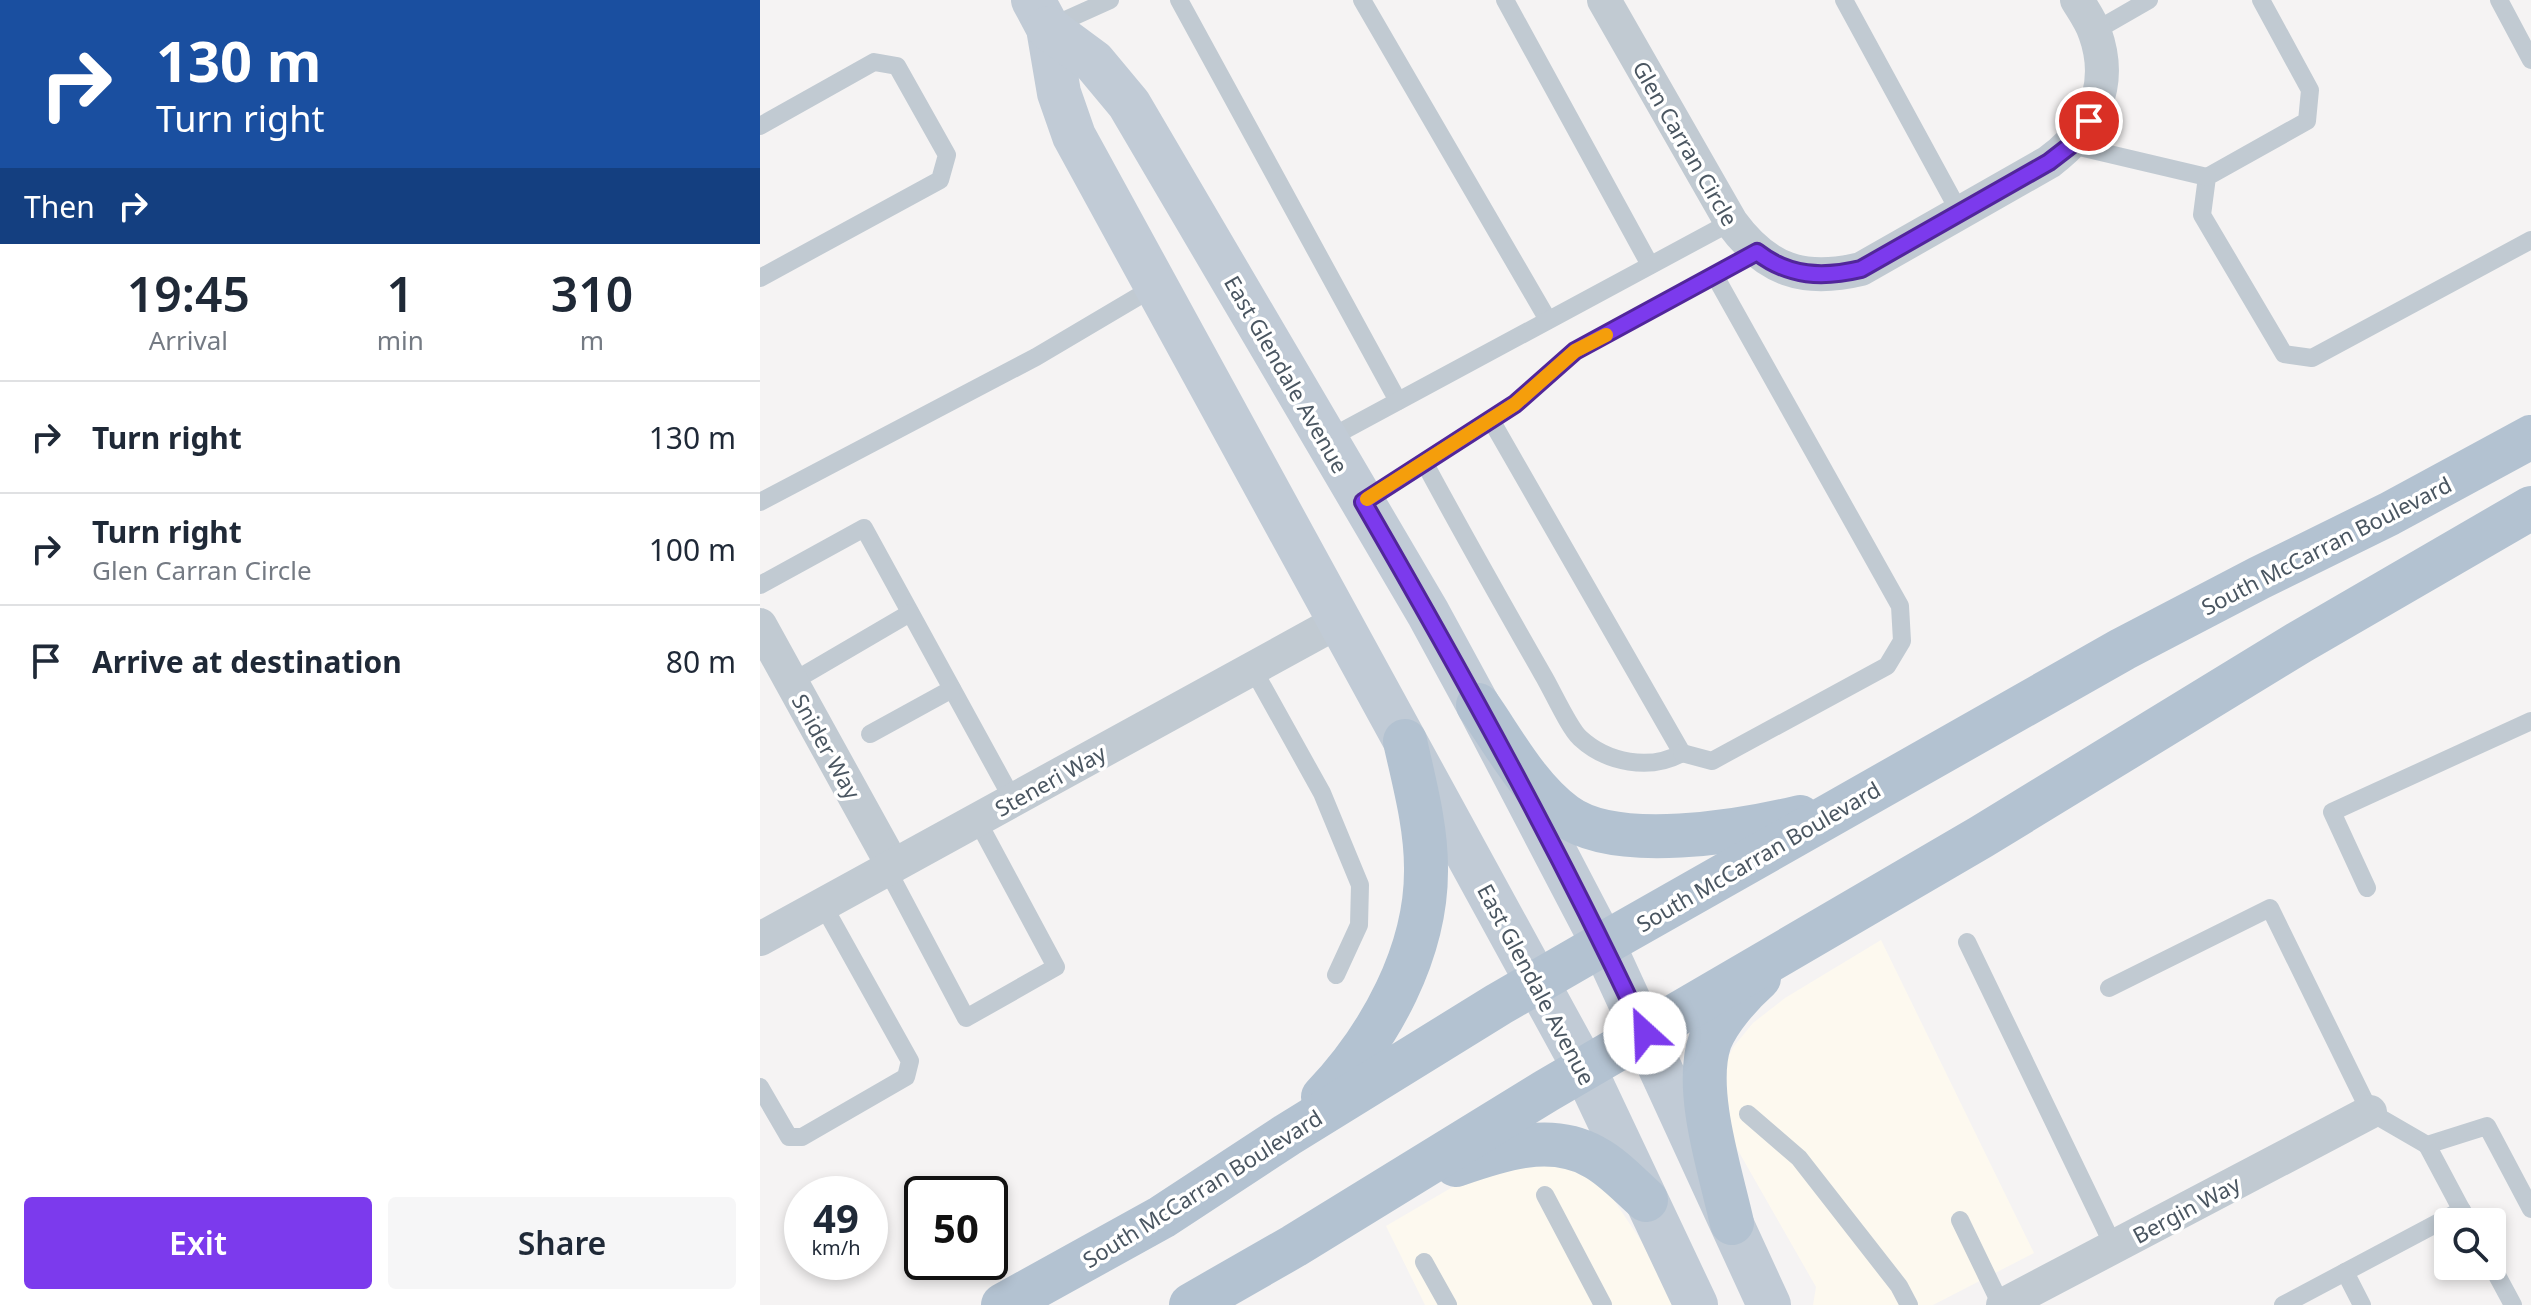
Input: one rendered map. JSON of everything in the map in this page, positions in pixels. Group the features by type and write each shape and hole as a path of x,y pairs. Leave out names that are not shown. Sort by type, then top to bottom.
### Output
{"main road":[{"name":"East Glendale Avenue","path":"1041,14 1059,93 1074,136 1538,981 1584,1068 1696,1305"},
{"name":"East Glendale Avenue","path":"1041,14 1094,62 1129,104 1363,502 1478,705 1603,944 1769,1305"},
{"name":"South McCarran Boulevard","path":"1003,1305 1162,1217 1287,1135 1538,981 1845,806 2123,649 2389,514 2531,437"},
{"path":"1191,1305 1294,1246 1584,1068 1981,837 2300,642 2531,508"},
{"path":"1478,705 1532,782 1566,816 1596,829 1661,835 1706,834 1748,829 1845,806"},
{"path":"1287,1135 1362,1051 1387,1010 1409,957 1423,910 1426,868 1423,829 1405,741"},
{"path":"1732,1223 1706,1106 1704,1072 1711,1040 1730,1009 1754,983 1810,937"},
{"path":"1389,1187 1505,1149 1535,1144 1569,1148 1593,1156 1646,1200"}],"street":[{"name":"Glen Carran Circle","path":"1604,0 1746,243 1770,262 1800,273 1833,276 1861,269 2049,162 2071,145 2089,121 2099,95 2102,62 2095,31 2077,0"},
{"name":"Steneri Way","path":"760,939 1339,621"},
{"name":"Snider Way","path":"760,625 890,868"},
{"name":"Bergin Way","path":"2002,1305 2370,1112"}],"lane":[{"path":"1041,14 1110,0"},
{"path":"1179,0 1398,401"},
{"path":"1362,0 1548,320"},
{"path":"1505,0 1650,265"},
{"path":"1844,0 1960,213"},
{"path":"2095,31 2149,0"},
{"path":"2071,145 2207,177 2307,121 2310,90 2261,0"},
{"path":"2499,0 2531,60"},
{"path":"760,126 874,62 897,66 947,155 940,180 760,278"},
{"path":"2207,177 2202,215 2284,354 2312,358 2531,240"},
{"path":"1326,440 1731,222"},
{"path":"1363,502 1515,404 1575,351 1757,252"},
{"path":"1424,462 1579,738 1610,756 1638,764 1668,761 1682,753 1712,761 1887,666 1902,641 1900,606 1715,276"},
{"path":"760,502 1036,357 1156,286"},
{"path":"1491,420 1682,753"},
{"path":"760,585 864,528 1013,800"},
{"path":"792,682 910,613"},
{"path":"1253,669 1322,793 1360,885 1359,925 1336,975"},
{"path":"870,734 952,689"},
{"path":"2367,888 2332,812 2531,721"},
{"path":"890,868 966,1018 1056,967 977,820"},
{"path":"760,1087 789,1137 802,1137 906,1077 910,1061 823,905"},
{"path":"2109,988 2270,908 2370,1112 2427,1145 2461,1208"},
{"path":"1967,942 2114,1247"},
{"path":"1748,1114 1799,1158 1899,1286 1909,1305"},
{"path":"2427,1145 2487,1126 2530,1203"},
{"path":"1545,1195 1603,1305"},
{"path":"1960,1220 2002,1305"},
{"path":"2283,1305 2434,1230"},
{"path":"1424,1262 1448,1305"},
{"path":"2345,1272 2362,1305"},
{"path":"2500,1280 2513,1305"}],"shaded area":[{"path":"1881,940 2034,1253 1933,1305 1813,1305 1816,1287 1732,1140 1724,1065 1734,1046 1753,1023 1785,998"},
{"path":"1559,1161 1605,1187 1642,1242 1673,1305 1425,1305 1386,1226 1468,1178"}],"slow traffic":[{"path":"1367,499 1515,404 1575,351 1606,335"}],"route":[{"path":"1645,1033 1603,944 1478,705 1363,502 1515,404 1575,351 1757,252 1770,262 1800,273 1833,276 1861,269 2049,162 2071,145 2089,121"}]}
